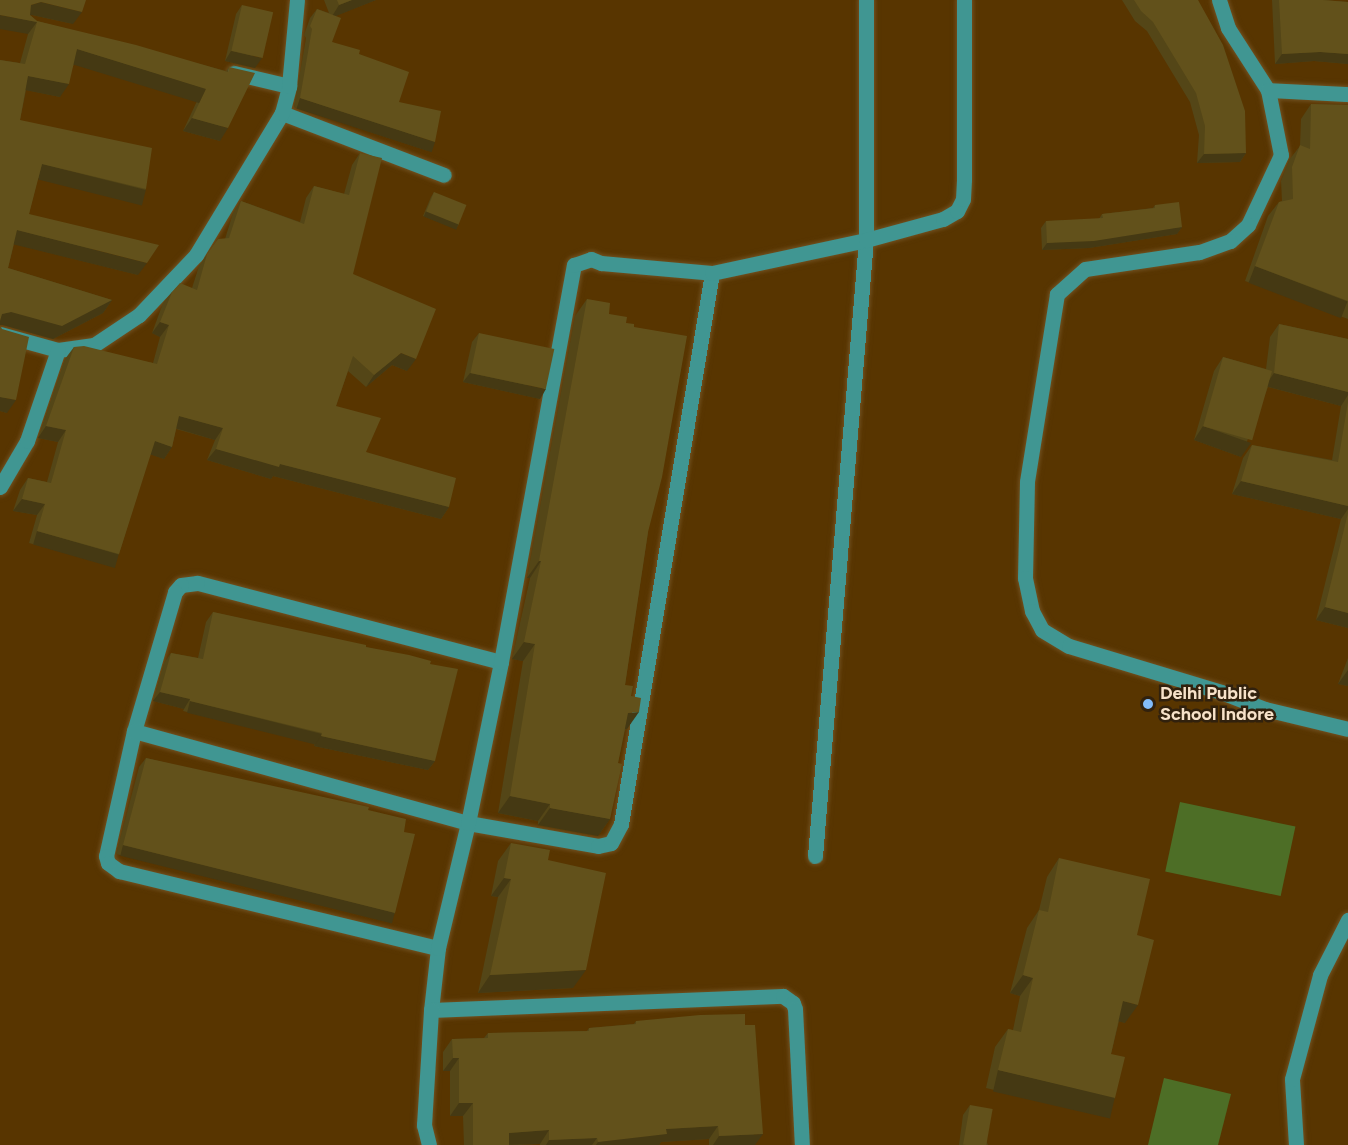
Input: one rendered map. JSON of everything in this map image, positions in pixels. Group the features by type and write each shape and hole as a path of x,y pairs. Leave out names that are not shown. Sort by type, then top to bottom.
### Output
{"street":[{"path":"0,334 58,350 94,345 139,315 196,255 282,113 289,86 297,0"},
{"path":"815,856 866,240 866,0"},
{"path":"429,1145 424,1125 431,1010 438,948 468,822 501,662 574,265 591,259 601,262 712,273 866,240 943,219 957,211 963,199 964,0"},
{"path":"1219,0 1228,28 1268,90 1281,155 1248,225 1230,241 1199,252 1085,268 1057,294 1027,482 1025,578 1032,611 1041,630 1069,646 1221,692 1265,709 1348,729"},
{"path":"224,71 289,86"},
{"path":"1268,90 1348,94"},
{"path":"282,113 444,175"},
{"path":"134,731 468,822 598,846 611,843 617,835 712,273"},
{"path":"0,488 27,441 58,350"},
{"path":"438,948 112,868 106,856 134,731 175,592 190,582 501,662"},
{"path":"1296,1145 1292,1079 1320,975 1348,920"},
{"path":"431,1010 783,996 793,1003 795,1009 802,1145"}],"green space":[{"path":"1180,802 1295,827 1281,896 1165,871"},
{"path":"1164,1078 1231,1094 1218,1145 1148,1145"}],"building":[{"path":"0,0 86,0 82,12 41,2 31,5 30,15 37,21 136,45 228,72 229,67 255,73 228,128 192,118 206,89 77,49 69,84 28,76 20,120 152,148 146,189 42,164 29,214 159,245 147,263 17,230 8,268 112,300 62,326 11,312 2,314 0,321 0,60 25,64 37,22 0,15"},
{"path":"337,0 352,0 339,5"},
{"path":"1134,0 1198,0 1223,45 1245,111 1246,153 1204,154 1205,126 1196,93 1153,22 1141,11"},
{"path":"1279,0 1348,2 1348,54 1320,52 1282,54"},
{"path":"242,5 273,12 263,58 231,51"},
{"path":"317,9 341,18 332,42 360,50 359,54 409,72 399,102 441,111 435,142 300,98 312,29 310,26"},
{"path":"1311,104 1348,105 1348,301 1255,266 1279,202 1293,199 1292,167 1300,145 1310,149"},
{"path":"360,153 382,158 353,274 436,309 416,359 401,353 374,375 353,356 336,406 381,418 366,452 456,478 449,507 280,464 279,467 216,449 223,428 179,416 172,447 155,441 119,554 37,531 45,504 22,499 28,478 51,483 66,430 46,426 74,347 84,346 157,364 169,325 160,322 172,292 180,283 197,290 207,254 218,239 229,238 241,201 304,224 314,186 349,195"},
{"path":"434,192 466,205 459,225 426,211"},
{"path":"1179,202 1182,227 1094,241 1047,243 1046,221 1103,218 1102,214 1155,208 1155,205"},
{"path":"587,299 610,303 609,314 627,317 626,323 634,324 634,327 687,336 662,477 648,532 625,685 633,686 631,696 641,698 639,712 628,713 618,763 622,764 610,819 550,808 550,804 510,796 535,644 524,642 541,561 539,561"},
{"path":"1279,324 1348,339 1348,392 1274,373"},
{"path":"0,325 2,329 29,337 16,400 0,397"},
{"path":"479,333 554,349 546,389 470,373"},
{"path":"1223,357 1272,371 1252,440 1203,426"},
{"path":"1348,402 1348,506 1241,481 1252,445 1338,462"},
{"path":"1348,513 1348,613 1325,607"},
{"path":"213,612 409,655 431,661 430,664 458,669 435,761 321,736 322,733 160,692 171,653 203,659"},
{"path":"146,758 369,807 368,810 406,819 404,832 415,834 395,913 123,845"},
{"path":"511,843 550,850 548,860 606,873 586,970 490,975 511,879 504,878"},
{"path":"1059,858 1150,879 1137,935 1154,940 1138,1005 1123,1001 1111,1054 1125,1057 1115,1098 998,1070 1008,1029 1021,1032 1033,978 1023,975 1039,910 1048,912"},
{"path":"745,1014 745,1025 755,1025 763,1134 719,1136 718,1126 666,1129 667,1134 598,1142 597,1138 549,1140 549,1130 509,1133 509,1145 473,1145 473,1103 459,1103 459,1058 453,1058 452,1039 488,1038 488,1033 589,1031 589,1028 636,1024 636,1021 700,1015"},
{"path":"970,1105 993,1109 986,1145 963,1144"}],"place":[{"name":"Delhi Public School Indore","path":"1148,704"}]}
